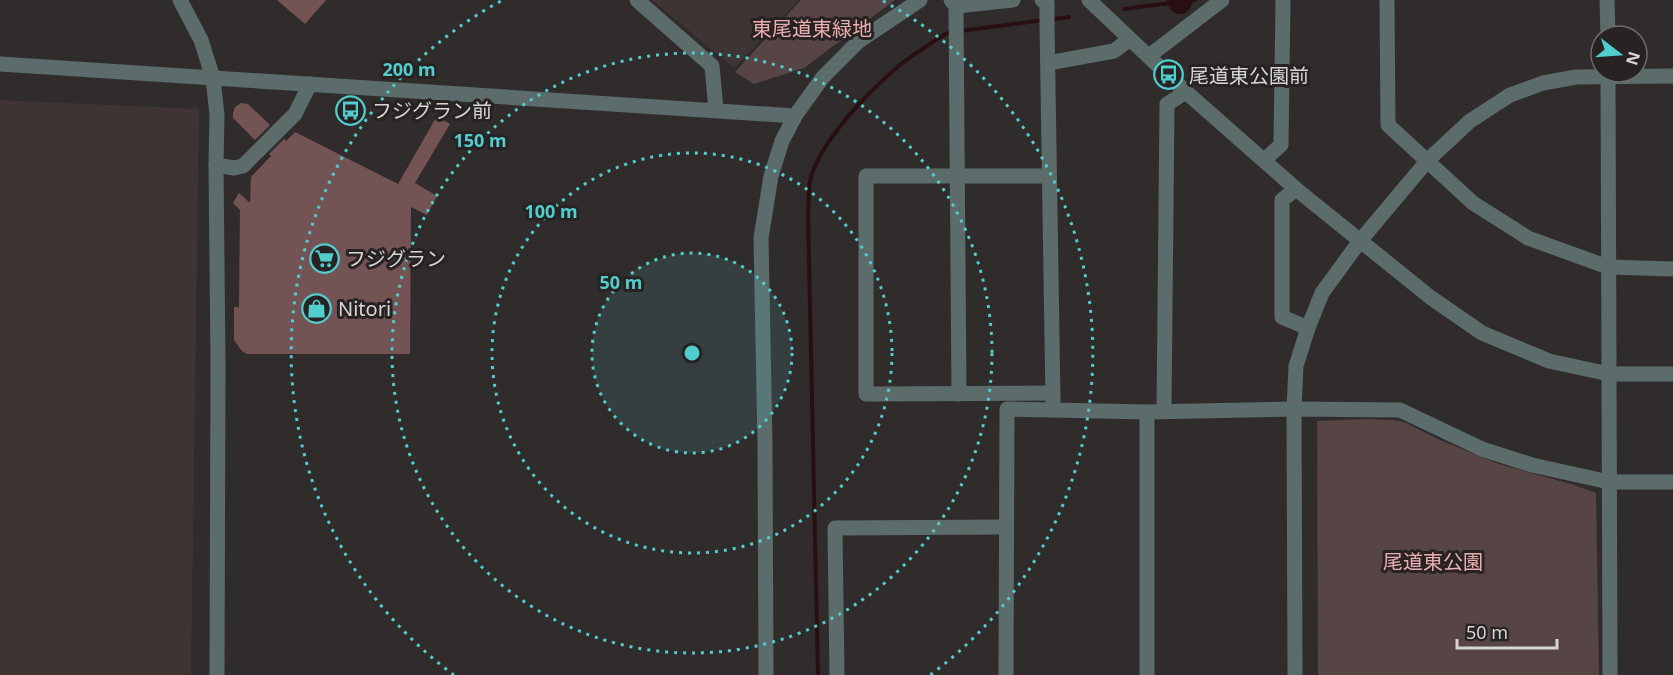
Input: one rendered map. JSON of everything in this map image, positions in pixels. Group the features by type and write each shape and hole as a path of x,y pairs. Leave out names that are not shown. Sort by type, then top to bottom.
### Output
{"street":[{"path":"180,0 201,40 213,78 217,115 217,675"},
{"path":"638,0 712,66 716,110"},
{"path":"766,675 761,238 771,176 782,141 795,116 823,76 859,41 920,0"},
{"path":"959,394 956,32 953,3 1013,0"},
{"path":"1042,0 1047,3 1048,19 1053,410"},
{"path":"1089,0 1186,92 1296,189 1430,297 1482,333 1549,361 1609,374 1673,374"},
{"path":"1149,56 1222,0"},
{"path":"1264,160 1281,144 1283,0"},
{"path":"1387,0 1388,125 1473,203 1528,238 1608,267 1673,269"},
{"path":"1607,0 1608,24"},
{"path":"1048,63 1114,51 1130,39"},
{"path":"0,64 795,116"},
{"path":"1649,75 1673,76"},
{"path":"1294,675 1296,366 1322,293 1360,241 1428,160 1470,121 1510,95 1543,83 1589,76"},
{"path":"216,165 234,168 243,166 295,114 310,84"},
{"path":"1608,84 1610,675"},
{"path":"1164,411 1167,104 1186,92"},
{"path":"1049,176 866,176 866,394 1053,393"},
{"path":"1296,189 1282,200 1282,317 1308,328"},
{"path":"1006,675 1007,409 1147,412 1294,409 1400,410 1482,449 1532,465 1609,482 1673,482"},
{"path":"1147,412 1147,675"},
{"path":"837,675 835,528 1006,527"}],"shaded area":[{"path":"652,0 799,0 734,68"},
{"path":"0,100 199,109 191,675 0,675"}],"green space":[{"name":"東尾道東緑地","path":"801,0 895,0 804,68 754,84 735,72"},
{"name":"尾道東公園","path":"1363,419 1404,422 1440,440 1499,464 1596,493 1599,675 1318,675 1317,421"}],"building":[{"path":"277,0 326,0 305,24"},
{"path":"241,103 248,104 270,125 255,140 233,118 235,107"},
{"name":"フジグラン","path":"437,116 450,124 415,183 437,196 427,215 411,207 410,354 247,354 242,351 234,340 234,307 239,307 240,210 233,203 239,193 250,203 251,177 271,156 269,154 295,132 398,184"}],"waterway":[{"path":"1124,9 1195,0"},
{"path":"1052,19 1069,17"},
{"path":"960,31 1045,20"},
{"path":"818,675 808,214 810,181 815,166 834,134 860,103 905,61 945,34 953,32"}],"place":[{"name":"尾道東公園前","path":"1168,75"},
{"name":"フジグラン前","path":"351,110"},
{"name":"フジグラン","path":"325,258"},
{"name":"Nitori","path":"317,308"}]}
